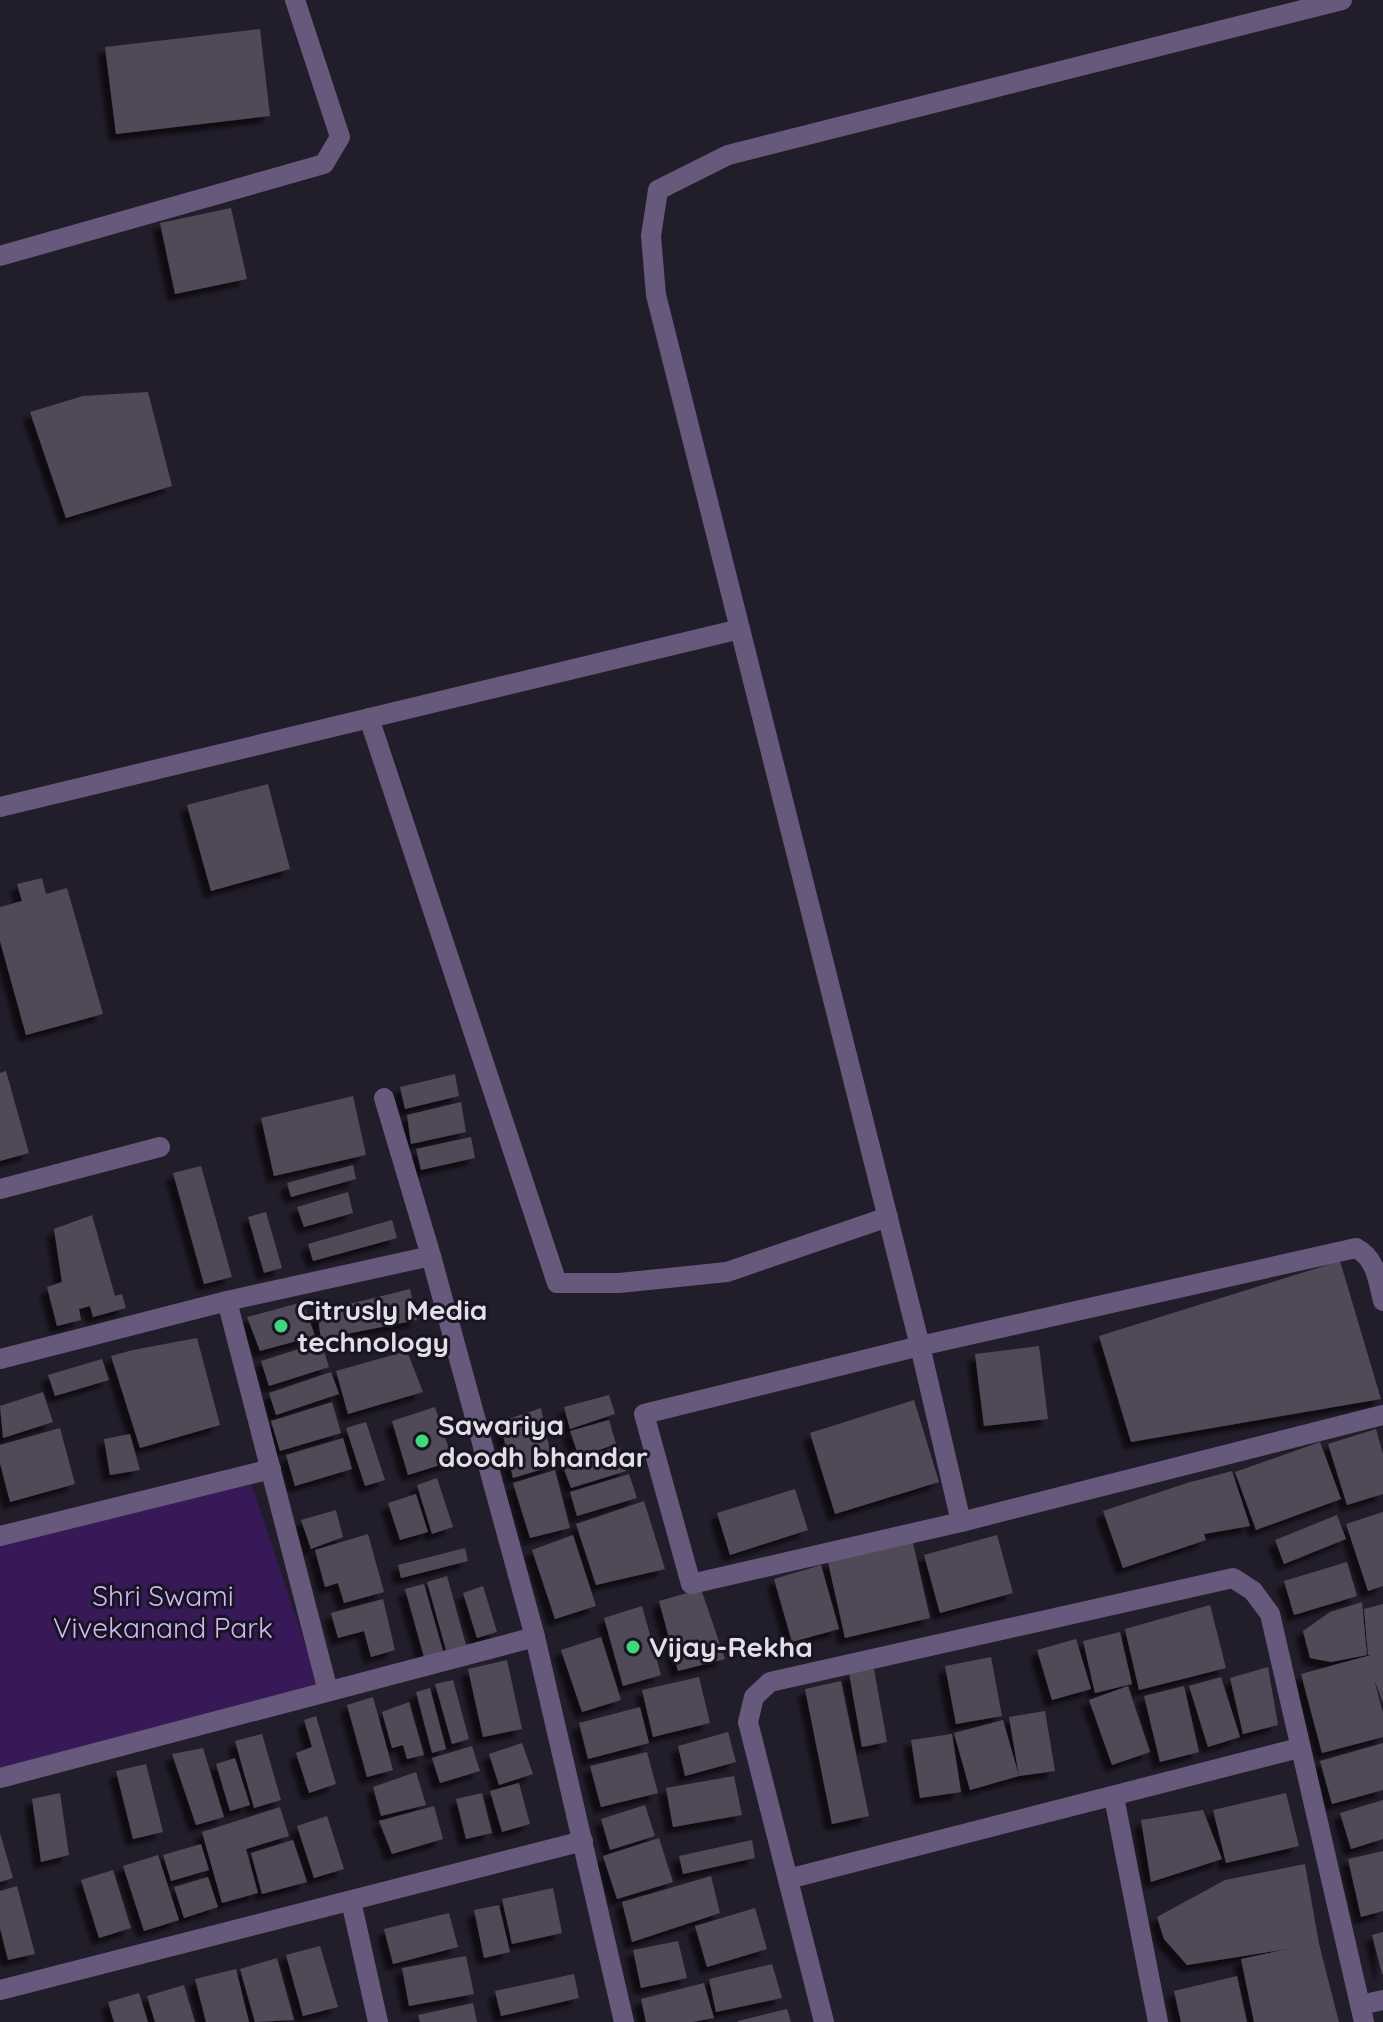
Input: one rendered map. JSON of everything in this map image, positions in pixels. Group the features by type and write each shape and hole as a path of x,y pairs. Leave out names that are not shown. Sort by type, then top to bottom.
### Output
{"street":[{"path":"0,256 324,164 340,137 295,0"},
{"path":"961,1522 888,1217 656,295 651,236 658,190 728,155 1342,0"},
{"path":"0,807 740,629"},
{"path":"369,718 557,1283 619,1283 727,1272 888,1217"},
{"path":"384,1098 431,1256 535,1637 624,2022"},
{"path":"0,1189 160,1147"},
{"path":"1383,1301 1376,1269 1366,1253 1356,1248 920,1346 644,1414 691,1584 961,1522 1383,1415"},
{"path":"0,1359 227,1301 431,1256"},
{"path":"227,1301 328,1691"},
{"path":"0,1536 271,1469"},
{"path":"824,2022 748,1722 754,1697 770,1682 1233,1578 1253,1591 1270,1614 1362,2013 1383,2000"},
{"path":"0,1778 535,1637"},
{"path":"788,1879 1299,1748"},
{"path":"1114,1797 1158,2022"},
{"path":"0,1990 583,1841"},
{"path":"351,1901 378,2022"}],"green space":[{"name":"Shri Swami Vivekanand Park","path":"245,1465 323,1698 0,1773 0,1535"}],"building":[{"path":"260,29 270,116 116,134 105,47"},
{"path":"231,208 247,279 175,294 160,223"},
{"path":"148,392 172,486 66,518 30,412 83,396"},
{"path":"268,784 290,869 211,891 187,805"},
{"path":"42,878 46,894 67,888 103,1014 26,1035 0,941 0,907 22,901 17,884"},
{"path":"6,1071 29,1153 0,1161 0,1073"},
{"path":"455,1074 459,1096 405,1109 400,1087"},
{"path":"353,1096 366,1155 274,1176 261,1118"},
{"path":"461,1102 466,1132 411,1144 407,1115"},
{"path":"471,1137 475,1158 421,1170 416,1149"},
{"path":"353,1165 356,1179 291,1197 287,1183"},
{"path":"201,1166 232,1277 204,1284 173,1173"},
{"path":"348,1192 353,1213 304,1227 297,1207"},
{"path":"266,1212 282,1268 264,1273 248,1217"},
{"path":"92,1215 115,1296 122,1294 126,1308 93,1317 90,1306 79,1309 81,1320 57,1326 47,1287 62,1282 54,1229"},
{"path":"392,1220 397,1238 313,1261 308,1244"},
{"path":"1340,1261 1381,1399 1131,1442 1099,1336"},
{"path":"410,1289 417,1320 321,1339 317,1312"},
{"name":"Citrusly Media technology","path":"303,1302 315,1336 260,1351 247,1317"},
{"path":"197,1338 220,1425 140,1448 111,1356"},
{"path":"321,1342 329,1367 269,1386 261,1361"},
{"path":"1039,1346 1048,1419 984,1426 975,1354"},
{"path":"407,1351 423,1392 348,1414 336,1371"},
{"path":"102,1359 109,1380 55,1396 48,1375"},
{"path":"331,1372 339,1394 276,1415 269,1393"},
{"path":"43,1392 53,1422 3,1438 0,1406"},
{"path":"609,1395 615,1414 570,1429 564,1407"},
{"path":"914,1400 939,1482 835,1514 810,1433"},
{"path":"332,1402 341,1433 280,1451 271,1421"},
{"name":"Sawariya doodh bhandar","path":"435,1407 453,1461 408,1475 392,1421"},
{"path":"541,1408 553,1466 513,1478 500,1422"},
{"path":"609,1420 616,1444 579,1457 570,1431"},
{"path":"366,1422 385,1480 365,1486 346,1428"},
{"path":"60,1428 75,1484 10,1502 0,1463 0,1445"},
{"path":"1376,1429 1383,1454 1383,1494 1347,1505 1328,1444"},
{"path":"130,1434 140,1470 110,1475 104,1439"},
{"path":"343,1438 352,1469 295,1486 286,1455"},
{"path":"1320,1442 1341,1499 1256,1530 1235,1472"},
{"path":"619,1446 626,1471 571,1488 562,1464"},
{"path":"555,1470 570,1528 530,1538 513,1483"},
{"path":"1232,1471 1250,1526 1204,1534 1206,1540 1123,1568 1103,1511"},
{"path":"629,1474 637,1498 577,1516 570,1492"},
{"path":"437,1478 453,1527 432,1534 417,1485"},
{"path":"795,1489 808,1530 730,1555 717,1513"},
{"path":"416,1494 428,1532 400,1540 388,1503"},
{"path":"644,1501 665,1569 596,1585 576,1524"},
{"path":"336,1510 343,1537 311,1549 301,1520"},
{"path":"1383,1512 1383,1586 1368,1591 1346,1524"},
{"path":"1337,1515 1346,1539 1284,1564 1275,1540"},
{"path":"368,1534 384,1592 344,1603 338,1583 325,1587 315,1550"},
{"path":"573,1535 596,1606 555,1619 532,1550"},
{"path":"997,1535 1013,1593 940,1613 924,1555"},
{"path":"913,1543 930,1618 845,1638 828,1562"},
{"path":"465,1548 468,1561 401,1578 398,1565"},
{"path":"1347,1562 1357,1596 1294,1615 1284,1581"},
{"path":"821,1565 839,1629 792,1642 774,1579"},
{"path":"447,1576 466,1645 446,1650 427,1582"},
{"path":"424,1584 443,1651 424,1657 405,1589"},
{"path":"483,1586 497,1632 477,1638 463,1593"},
{"path":"701,1589 725,1659 678,1671 659,1601"},
{"path":"383,1599 395,1650 371,1657 364,1631 338,1638 331,1613"},
{"path":"1362,1602 1367,1655 1331,1662 1310,1658 1303,1631 1330,1612"},
{"path":"1383,1604 1383,1703 1374,1679 1383,1713 1383,1737 1322,1753 1301,1674 1371,1655 1368,1655 1364,1609"},
{"path":"1210,1605 1226,1668 1139,1690 1125,1629"},
{"name":"Vijay-Rekha","path":"642,1606 661,1675 623,1686 604,1618"},
{"path":"1120,1632 1132,1684 1095,1693 1083,1641"},
{"path":"601,1637 621,1700 582,1712 561,1650"},
{"path":"1076,1639 1091,1689 1052,1700 1037,1650"},
{"path":"991,1657 1002,1716 956,1724 945,1666"},
{"path":"507,1660 522,1729 483,1737 468,1669"},
{"path":"1268,1667 1278,1725 1243,1734 1230,1678"},
{"path":"874,1669 887,1742 862,1747 849,1673"},
{"path":"699,1677 710,1723 653,1737 642,1690"},
{"path":"1221,1677 1240,1737 1208,1747 1189,1686"},
{"path":"453,1680 469,1739 452,1744 435,1684"},
{"path":"841,1681 869,1816 832,1824 805,1689"},
{"path":"1128,1686 1150,1752 1112,1765 1089,1700"},
{"path":"1184,1686 1199,1752 1160,1762 1144,1696"},
{"path":"430,1688 446,1749 432,1753 416,1692"},
{"path":"373,1697 393,1770 367,1777 347,1705"},
{"path":"409,1702 424,1755 407,1759 403,1745 392,1748 382,1712"},
{"path":"640,1707 649,1743 588,1759 579,1723"},
{"path":"1045,1711 1055,1771 1019,1776 1009,1717"},
{"path":"316,1716 336,1784 309,1793 296,1753 312,1747 304,1720"},
{"path":"1003,1720 1019,1776 970,1790 954,1733"},
{"path":"728,1732 736,1762 685,1776 678,1746"},
{"path":"262,1734 281,1800 254,1808 235,1741"},
{"path":"952,1734 961,1792 920,1798 911,1740"},
{"path":"522,1743 533,1774 499,1785 489,1754"},
{"path":"1383,1743 1383,1790 1332,1804 1320,1761"},
{"path":"472,1746 480,1771 440,1783 432,1758"},
{"path":"203,1748 224,1817 196,1825 172,1754"},
{"path":"647,1752 658,1793 601,1807 590,1766"},
{"path":"235,1758 250,1805 230,1811 216,1764"},
{"path":"146,1764 163,1832 133,1839 116,1771"},
{"path":"416,1772 426,1805 381,1816 373,1787"},
{"path":"734,1776 742,1815 673,1827 666,1788"},
{"path":"519,1783 530,1824 502,1832 490,1791"},
{"path":"60,1793 69,1855 41,1862 32,1799"},
{"path":"482,1793 492,1833 466,1839 456,1799"},
{"path":"1286,1793 1299,1846 1226,1863 1213,1810"},
{"path":"1383,1800 1383,1839 1351,1849 1340,1813"},
{"path":"645,1805 655,1836 610,1850 601,1819"},
{"path":"434,1806 443,1839 392,1854 379,1821"},
{"path":"280,1807 289,1836 246,1849 258,1893 222,1903 202,1832"},
{"path":"1203,1810 1222,1859 1151,1882 1141,1820"},
{"path":"327,1816 344,1869 314,1878 297,1826"},
{"path":"0,1833 13,1878 0,1882"},
{"path":"659,1838 673,1882 617,1899 603,1856"},
{"path":"293,1840 307,1882 262,1894 251,1853"},
{"path":"752,1840 755,1858 683,1874 679,1856"},
{"path":"201,1844 209,1870 171,1881 163,1855"},
{"path":"1383,1851 1383,1911 1361,1917 1348,1859"},
{"path":"158,1855 179,1920 144,1931 123,1866"},
{"path":"1305,1864 1319,1944 1339,2022 1254,2022 1241,1959 1288,1949 1187,1965 1164,1939 1157,1917 1225,1880"},
{"path":"113,1870 131,1928 99,1938 81,1880"},
{"path":"711,1876 720,1913 632,1942 622,1902"},
{"path":"208,1877 218,1907 184,1918 174,1887"},
{"path":"17,1886 35,1954 8,1960 0,1928 0,1891"},
{"path":"553,1888 562,1933 512,1944 502,1899"},
{"path":"499,1905 510,1952 484,1958 474,1910"},
{"path":"755,1908 767,1949 707,1967 695,1926"},
{"path":"449,1913 458,1947 393,1964 384,1929"},
{"path":"1383,1932 1383,1974 1382,1974 1372,1935"},
{"path":"678,1941 687,1978 641,1988 633,1950"},
{"path":"320,1946 338,2007 303,2016 286,1955"},
{"path":"466,1956 474,1994 409,2006 402,1968"},
{"path":"277,1958 294,2020 255,2022 240,1969"},
{"path":"772,1964 782,1998 716,2012 709,1979"},
{"path":"236,1969 249,2022 206,2022 195,1979"},
{"path":"574,1974 579,1998 501,2016 495,1991"},
{"path":"1237,1976 1247,2022 1181,2022 1174,1991"},
{"path":"704,1983 714,2018 692,2022 646,2022 641,1999"},
{"path":"184,1985 195,2022 155,2022 147,1996"},
{"path":"139,1993 148,2022 114,2022 108,2002"},
{"path":"473,2003 477,2022 420,2022 418,2015"},
{"path":"787,2009 791,2022 738,2022 738,2021"}],"place":[{"name":"Citrusly Media technology","path":"281,1326"},
{"name":"Sawariya doodh bhandar","path":"422,1441"},
{"name":"Vijay-Rekha","path":"633,1647"}]}
